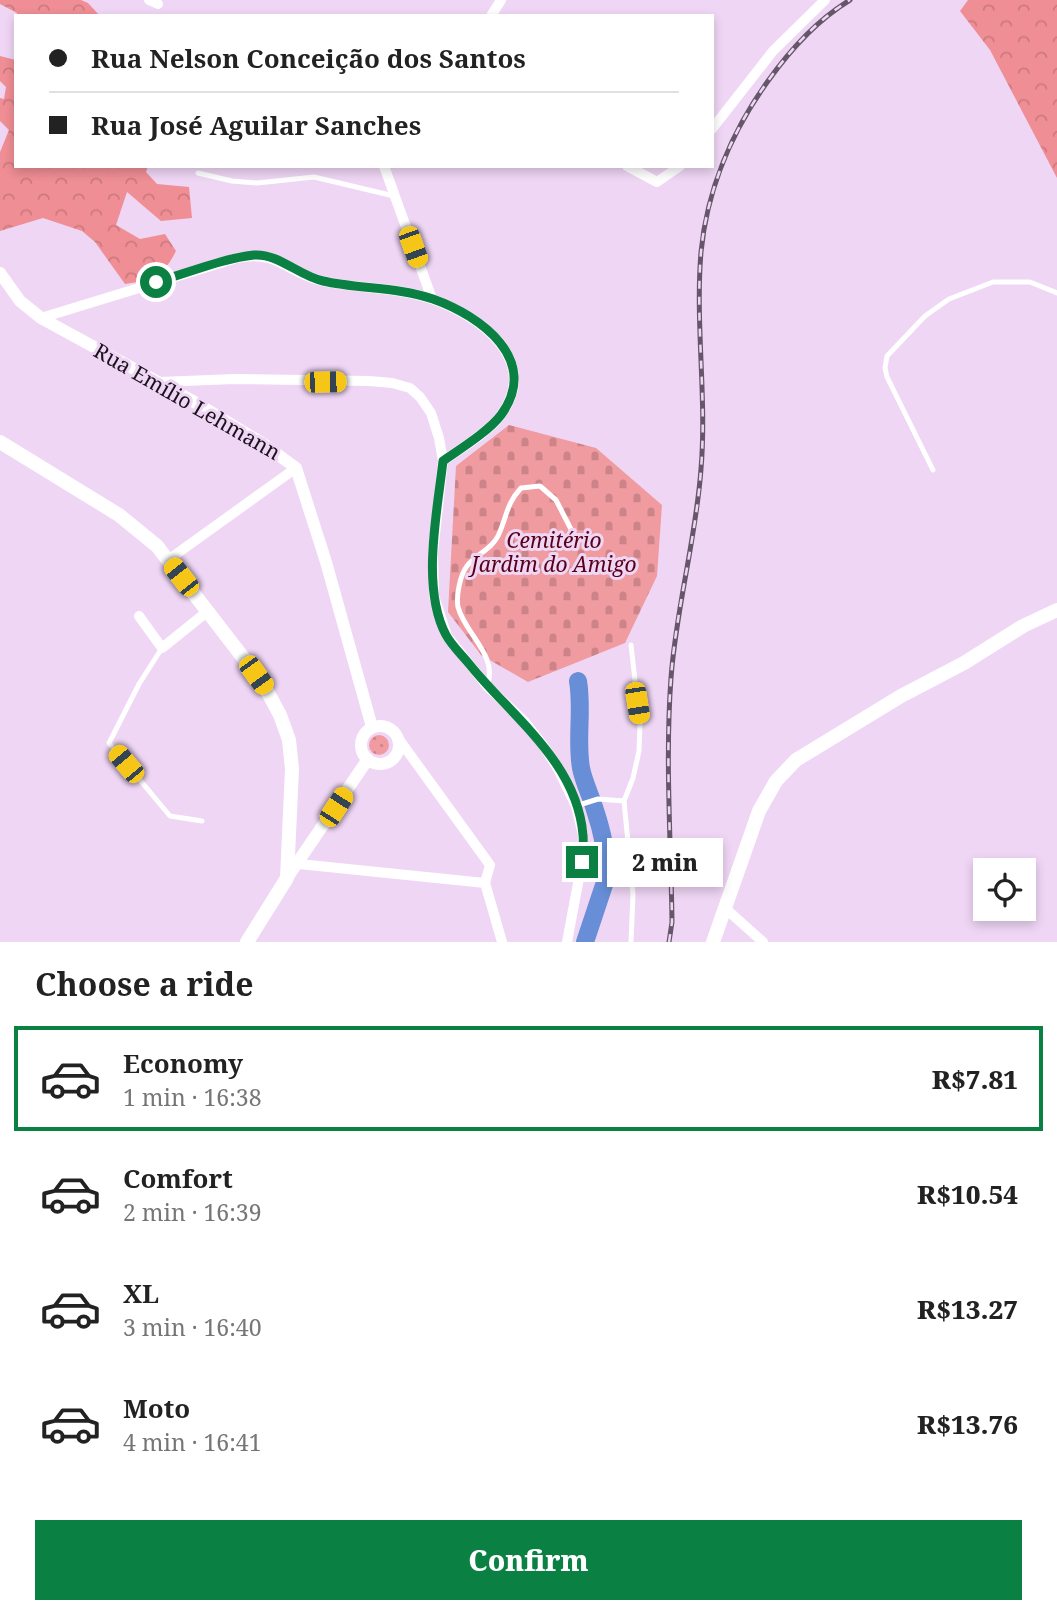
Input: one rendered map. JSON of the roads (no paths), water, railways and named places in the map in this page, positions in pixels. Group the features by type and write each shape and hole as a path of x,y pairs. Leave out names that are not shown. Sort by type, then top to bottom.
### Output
{"main road":[{"path":"0,442 119,515 157,546 266,689 280,715 289,740 292,769 287,878 247,942"},
{"path":"713,942 759,811 776,781 796,760 901,696 1057,610"}],"street":[{"path":"714,125 773,51 825,0"},
{"path":"385,168 432,299"},
{"path":"631,168 657,182 677,168"},
{"path":"41,318 237,258 256,255 270,257 303,275 323,281 432,299 489,330 513,363 514,384 510,401 500,417 443,461"},
{"name":"Rua Emílio Lehmann","path":"0,273 20,301 41,318 159,382 265,445 296,468 330,575 372,727"},
{"path":"159,382 234,379 392,383 410,388 420,397 431,413 443,461 433,553 435,596 446,636 487,686 525,722 581,805 582,862 567,942"},
{"path":"168,560 296,468"},
{"path":"139,616 162,648 208,611"},
{"path":"404,753 383,764 376,763 368,759 363,752 362,740 372,727 385,726 391,729 404,753 490,865 485,883 502,942"},
{"path":"287,878 368,759"},
{"path":"299,864 485,883"},
{"path":"725,908 763,942"}],"lane":[{"path":"198,173 232,181 257,183 314,177 394,196"},
{"path":"933,470 887,377 887,356 905,334 949,299 993,282 1030,282 1057,293"},
{"path":"487,686 491,677 488,661 458,608 460,585 466,567 491,547 509,504 521,488 540,486 556,500 576,539"},
{"path":"631,645 640,724 636,765 624,801 633,894 631,942"},
{"path":"162,648 139,684 109,743 170,816 202,821"},
{"path":"581,805 598,799 624,801"}],"waterway":[{"path":"578,681 581,768 600,827 606,871 606,879 585,942"}],"railway":[{"path":"669,942 672,922 669,708 674,652 701,469 703,415 699,306 704,229 723,162 755,100 776,69 805,36 850,0"}],"park label":[{"name":"Cemitério Jardim do Amigo","path":"554,553"}]}
